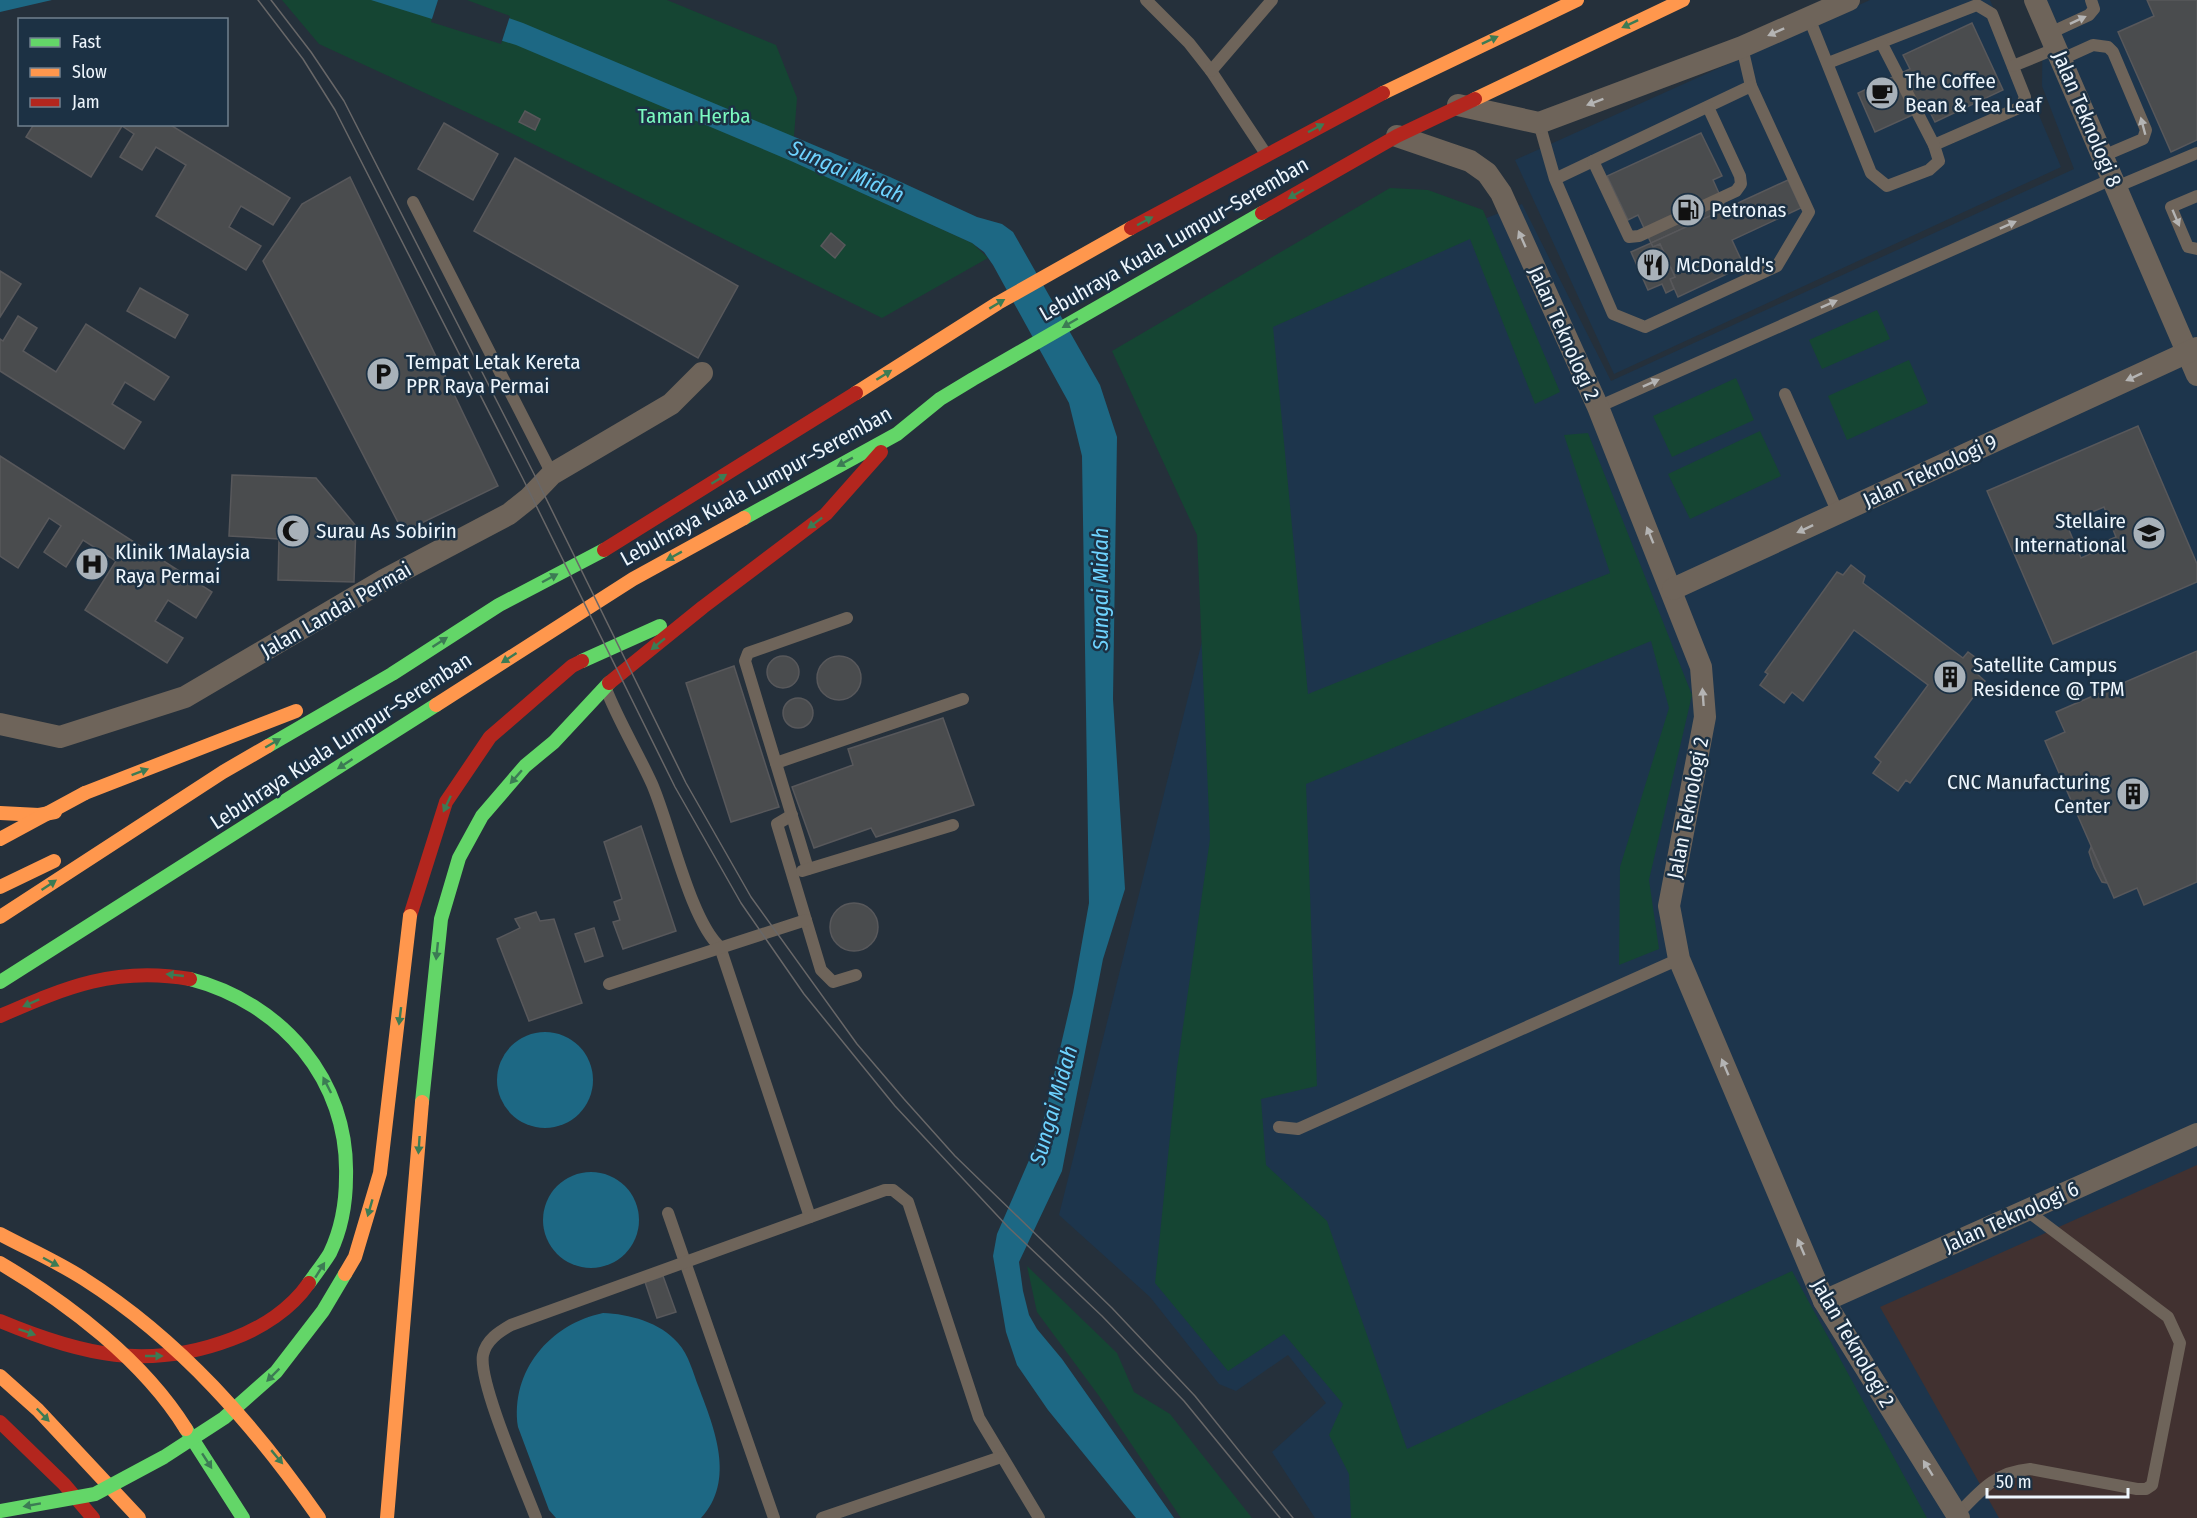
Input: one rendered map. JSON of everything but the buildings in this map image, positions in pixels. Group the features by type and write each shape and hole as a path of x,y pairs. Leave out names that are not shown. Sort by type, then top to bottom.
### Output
{"highway":[{"name":"Lebuhraya Kuala Lumpur–Seremban","path":"0,917 223,772 392,674 499,605 626,538 947,335 1093,249 1400,84 1576,0"},
{"name":"Lebuhraya Kuala Lumpur–Seremban","path":"0,982 150,890 633,579 897,434 940,399 973,379 1397,136 1683,0"},
{"path":"387,1518 423,1087 441,919 459,858 482,816 525,766 554,741 605,687 703,607 826,514 897,434"},
{"path":"0,1511 95,1494 164,1457 224,1418 276,1372 323,1311 355,1257 380,1173 402,1006 410,916 446,802 490,737 572,666 703,607"},
{"path":"0,839 85,793 392,674"},
{"path":"178,782 223,772"},
{"path":"0,813 39,815 118,796"},
{"path":"93,838 138,826"},
{"path":"0,887 70,852"},
{"path":"0,1016 80,984 112,976 170,974 196,978 219,986 274,1019 296,1038 312,1058 329,1087 340,1116 347,1144 349,1172 348,1199 342,1226 315,1278 279,1314 253,1333 226,1345 198,1353 138,1356 87,1350 0,1321"},
{"path":"0,1234 94,1285 158,1334 216,1386 283,1463 319,1518"},
{"path":"0,1263 48,1291 134,1365 176,1412 243,1518"},
{"path":"0,1376 38,1410 139,1518"},
{"path":"0,1422 64,1484 93,1518"}],"street":[{"path":"1458,105 1539,123 1742,47 1849,0"},
{"name":"Jalan Teknologi 8","path":"2035,0 2139,239 2192,351"},
{"name":"Jalan Teknologi 2","path":"1397,136 1470,161 1487,173 1502,193 1598,407 1672,589 1701,667 1705,717 1669,906 1679,959 1824,1301 1958,1516"},
{"path":"2192,351 2197,375"},
{"name":"Jalan Teknologi 9","path":"1672,589 2192,351"},
{"name":"Jalan Landai Permai","path":"0,724 60,737 185,697 384,580 509,514 529,498 552,474 671,404 702,373"},
{"name":"Jalan Teknologi 6","path":"1824,1301 2197,1134"}],"lane":[{"path":"1146,0 1189,43 1211,70 1267,155"},
{"path":"1211,70 1272,0"},
{"path":"2013,66 2056,46 2094,9 2091,0"},
{"path":"1828,63 1977,5 1992,14 2025,97 2021,107 1934,145"},
{"path":"1809,18 1871,173 1887,186 1929,170 1938,161 1934,145 1881,44"},
{"path":"2056,46 2093,45 2108,47 2113,52 2146,130 2144,139 2103,156"},
{"path":"1539,123 1555,179 1613,314 1645,327 1777,266 1809,212 1751,86 1742,47"},
{"path":"1555,179 1751,86"},
{"path":"1593,161 1629,237 1638,236 1736,191 1741,184 1740,176 1708,107"},
{"path":"1598,407 2114,183 2197,153"},
{"path":"2197,196 2171,207 2188,247 2197,249"},
{"path":"413,202 552,474"},
{"path":"1785,394 1838,513"},
{"path":"808,869 746,670 748,653 847,618"},
{"path":"605,687 617,719 652,784 703,926 720,947 810,1217"},
{"path":"776,763 963,699"},
{"path":"792,815 777,824 821,970 833,982 856,975"},
{"path":"792,874 953,825"},
{"path":"609,984 806,920"},
{"path":"1280,1127 1298,1129 1679,959"},
{"path":"536,1518 485,1383 482,1368 483,1354 488,1343 496,1334 511,1325 885,1190 893,1190 908,1202 972,1399 1001,1457 1039,1518"},
{"path":"1958,1516 2002,1474 2016,1470 2042,1470 2137,1489 2146,1489 2152,1485 2180,1343 2168,1317 2026,1210"},
{"path":"668,1213 774,1518"},
{"path":"822,1518 1001,1457"}],"shaded area":[{"path":"1870,0 1990,0 2061,167 1614,374 1515,160"},
{"path":"2043,0 2197,0 2197,1518 1315,1518 1272,1452 1326,1403 1288,1355 1236,1391 1219,1384 1150,1297 1059,1215 1233,517 1223,337 1464,227 1522,204 1611,381 2074,169 2042,86"},
{"path":"2197,1165 2197,1518 1999,1518 1880,1307"}],"green space":[{"name":"Taman Herba","path":"282,0 667,0 776,45 797,98 792,161 972,243 988,258 882,318 503,129 319,44"},
{"path":"1390,188 1428,190 1483,210 1560,392 1535,404 1470,239 1273,327 1308,694 1610,573 1564,435 1588,433 1692,695 1649,880 1659,949 1619,965 1620,867 1669,708 1651,641 1306,784 1317,1086 1261,1099 1266,1165 1327,1221 1407,1449 1792,1271 1927,1518 1351,1518 1349,1474 1329,1435 1343,1404 1284,1334 1228,1371 1155,1283 1177,1068 1210,839 1197,535 1112,351"},
{"path":"1877,310 1890,339 1822,369 1809,340"},
{"path":"1909,360 1928,403 1847,440 1828,396"},
{"path":"1736,378 1754,420 1672,457 1653,416"},
{"path":"1760,431 1781,476 1690,519 1668,474"},
{"path":"1027,1266 1117,1353 1134,1392 1170,1414 1252,1518 1181,1518 1099,1396 1037,1312"}],"water":[{"path":"0,0 52,0 0,12"},
{"name":"Sungai Midah","path":"371,0 458,0 523,23 890,177 977,217 1002,224 1013,232 1100,385 1117,437 1113,699 1125,889 1103,959 1062,1171 1019,1262 1029,1315 1037,1329 1062,1359 1174,1518 1136,1518 1048,1410 1017,1365 1006,1332 993,1256 997,1234 1040,1135 1073,993 1089,903 1082,456 1069,403 993,265 984,252 972,243 791,161 516,45"},
{"path":"545,1032 564,1035 579,1046 590,1061 593,1080 590,1099 579,1114 564,1125 545,1128 526,1125 511,1114 500,1099 497,1080 500,1061 511,1046 526,1035"},
{"path":"591,1172 609,1176 625,1186 635,1202 639,1220 635,1238 625,1254 609,1264 591,1268 573,1264 557,1254 547,1238 543,1220 547,1202 557,1186 573,1176"},
{"path":"603,1313 644,1320 671,1336 688,1359 711,1420 719,1454 718,1487 712,1503 701,1518 556,1518 549,1510 518,1427 517,1406 520,1387 527,1369 551,1339 584,1319"}],"pier":[{"path":"438,0 467,0 510,16 501,44 431,22"}],"tram line":[{"path":"258,0 303,59 335,110 523,479 675,787 741,903 804,994 895,1106 1008,1227 1102,1316 1184,1401 1280,1518"},
{"path":"271,0 311,52 344,101 534,474 686,783 751,897 857,1044 904,1099 955,1156 1112,1308 1195,1396 1293,1518"}],"traffic: fast":[{"path":"744,518 897,434 940,399 973,379 1262,213"},
{"path":"268,746 392,674 499,605 604,550"},
{"path":"582,661 660,626"},
{"path":"422,1102 441,919 459,858 482,816 525,766 554,742 609,683"},
{"path":"0,982 436,705"},
{"path":"190,979 223,990 254,1006 281,1027 304,1051 322,1078 336,1109 344,1142 346,1177 344,1206 330,1253 309,1283"},
{"path":"0,1511 95,1494 164,1457 224,1418 276,1372 323,1311 345,1274"},
{"path":"186,1429 243,1518"}],"traffic: slow":[{"path":"1383,93 1577,0"},
{"path":"1475,99 1683,0"},
{"path":"856,393 998,303 1131,228"},
{"path":"436,705 633,579 744,518"},
{"path":"85,793 296,711"},
{"path":"0,917 223,772 268,746"},
{"path":"0,839 85,793"},
{"path":"0,813 39,815 55,812"},
{"path":"0,887 54,861"},
{"path":"345,1274 355,1257 380,1173 410,916"},
{"path":"387,1518 422,1102"},
{"path":"0,1234 84,1279 119,1303 184,1357 214,1387 269,1450 319,1518"},
{"path":"0,1263 78,1315 127,1357 169,1404 186,1429"},
{"path":"0,1376 38,1410 139,1518"}],"traffic: jam":[{"path":"1131,228 1383,93"},
{"path":"1262,213 1397,136 1475,99"},
{"path":"604,550 856,393"},
{"path":"609,683 703,607 826,514 881,452"},
{"path":"410,916 446,802 490,737 572,666 582,661"},
{"path":"0,1016 70,988 115,977 138,975 190,979"},
{"path":"0,1321 59,1343 87,1350 115,1355 172,1354 201,1349 254,1329 285,1309 309,1283"},
{"path":"0,1422 64,1484 93,1518"}],"place":[{"name":"The Coffee Bean & Tea Leaf","path":"1882,93"},
{"name":"Petronas","path":"1688,210"},
{"name":"McDonald's","path":"1653,265"},
{"name":"Tempat Letak Kereta PPR Raya Permai","path":"383,374"},
{"name":"Surau As Sobirin","path":"293,531"},
{"name":"Stellaire International","path":"2149,533"},
{"name":"Klinik 1Malaysia Raya Permai","path":"92,564"},
{"name":"Satellite Campus Residence @ TPM","path":"1950,677"},
{"name":"CNC Manufacturing Center","path":"2133,794"}]}
